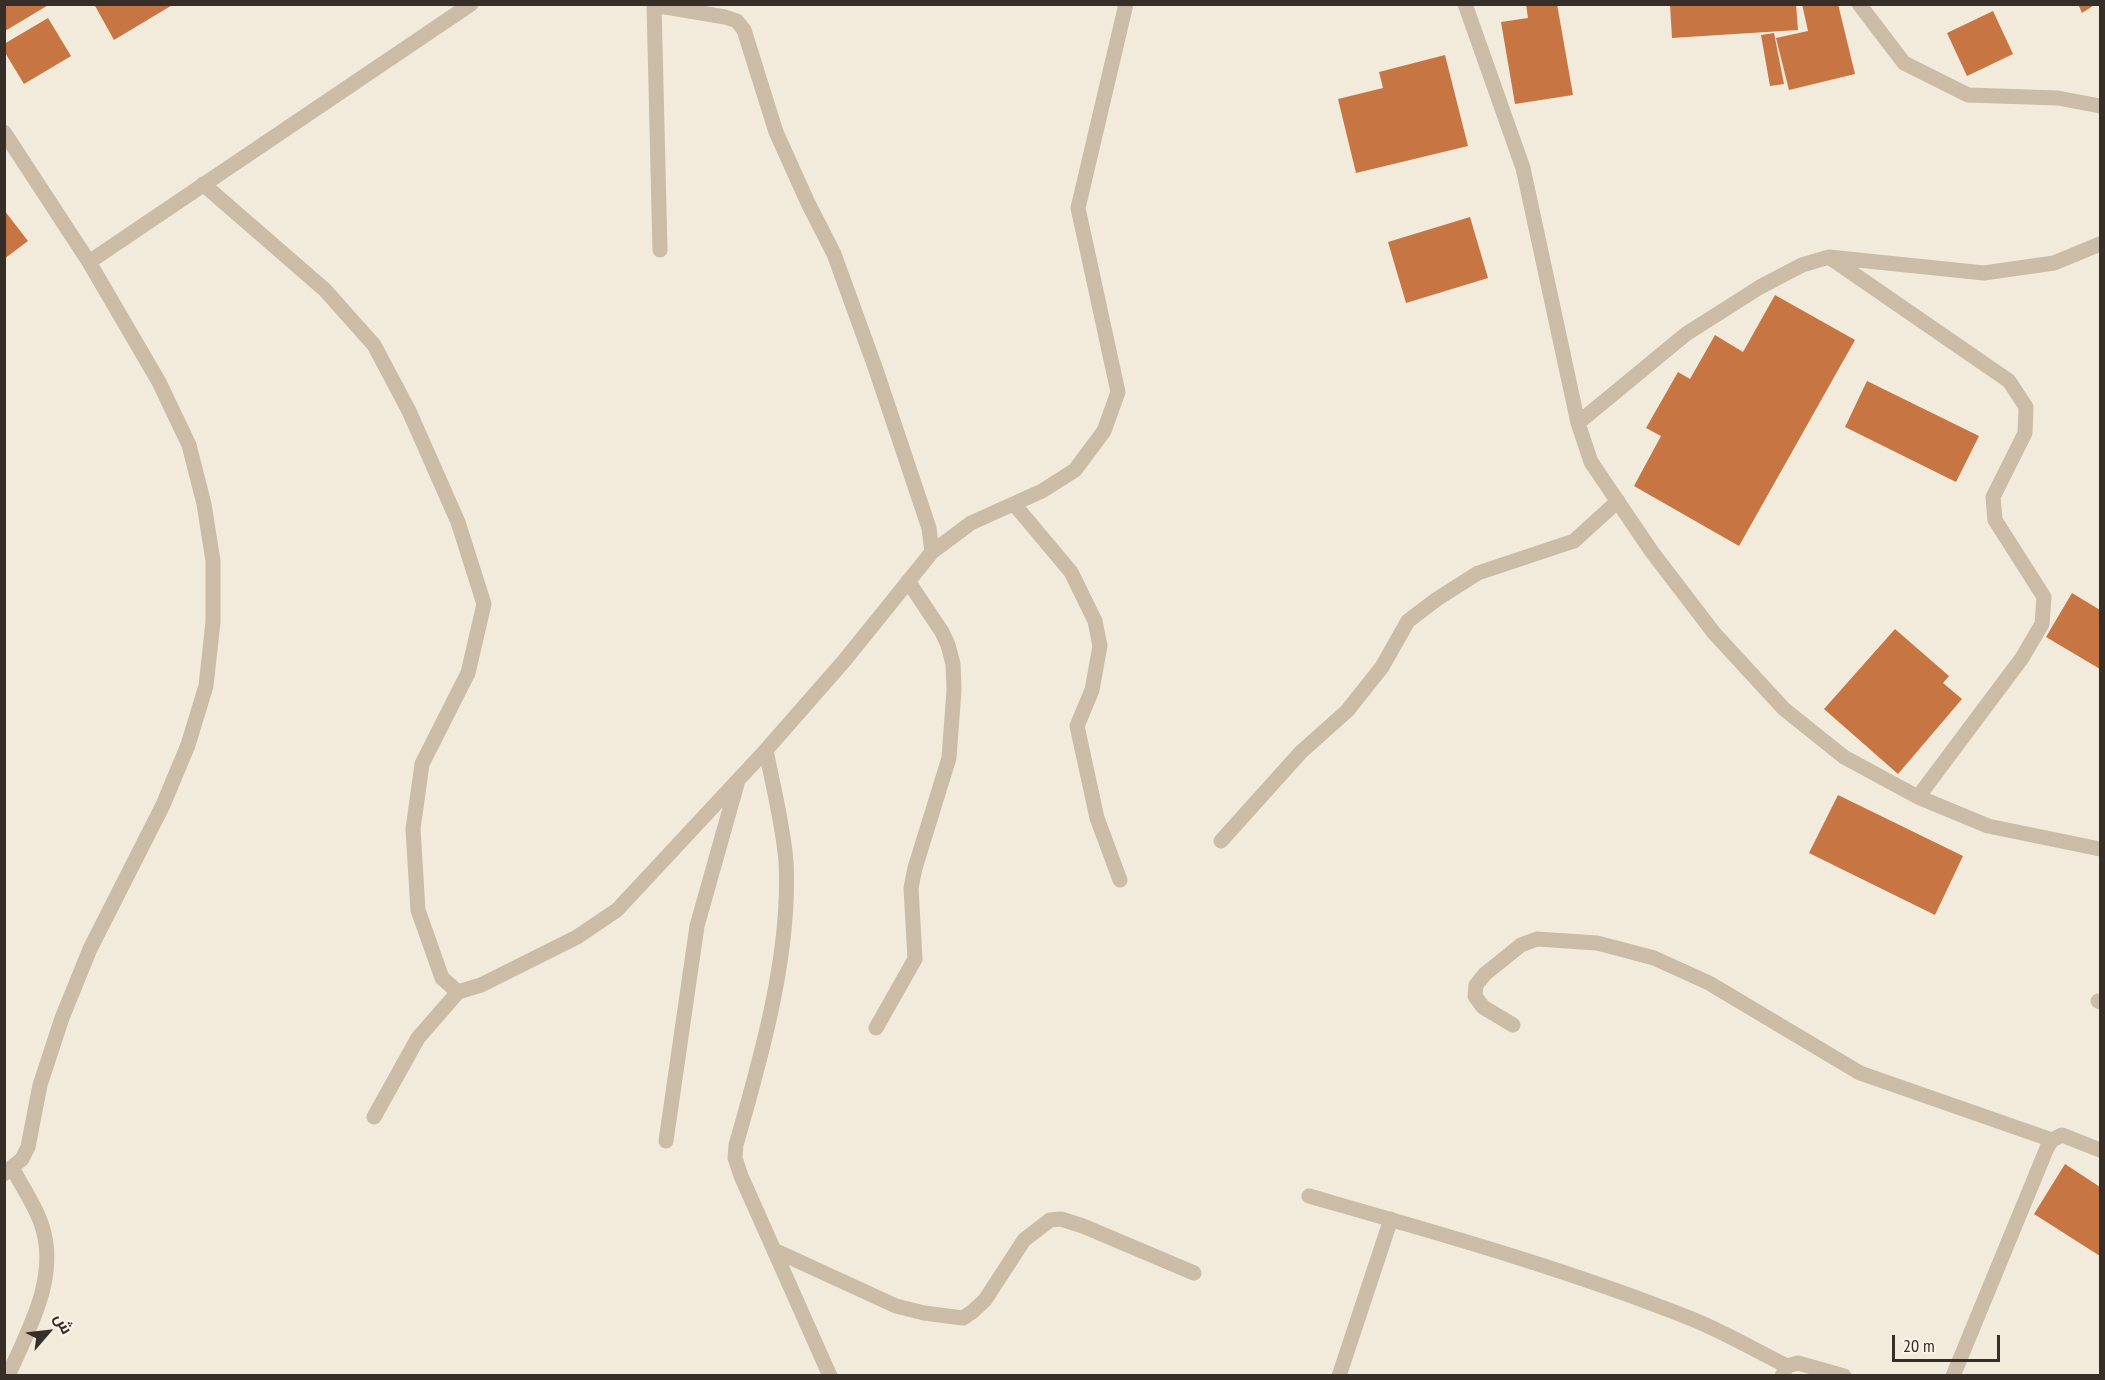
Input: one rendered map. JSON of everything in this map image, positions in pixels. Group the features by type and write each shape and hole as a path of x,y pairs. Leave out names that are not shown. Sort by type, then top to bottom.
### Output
{"street":[{"path":"89,262 471,4"},
{"path":"374,1117 418,1038 458,992 481,985 577,937 618,910 766,750 844,661 932,552 971,523 1042,492 1075,470 1104,431 1118,392 1078,208 1126,4"},
{"path":"1465,4 1523,168 1578,423 1591,462 1652,552 1714,633 1784,709 1844,757 1918,797 1989,826 2100,849"},
{"path":"1859,4 1904,63 1968,95 2058,98 2100,106"},
{"path":"660,250 654,5 724,17 737,21 744,30 776,132 834,254 875,367 926,518 932,552"},
{"path":"4,132 9,147 89,262 159,382 189,445 204,504 213,561 213,622 206,686 188,745 163,805 90,949 62,1018 40,1085 28,1147 22,1159 9,1171 42,1225 45,1240 46,1276 40,1303 8,1376"},
{"path":"203,184 325,290 374,345 409,411 458,522 484,604 468,673 422,764 413,829 418,910 442,978 458,992"},
{"path":"1578,423 1686,334 1760,287 1802,266 1829,257 1984,273 2055,263 2100,244"},
{"path":"1829,257 2009,381 2026,407 2025,433 1993,497 1995,520 2044,597 2042,624 2022,658 1918,797"},
{"path":"1221,841 1301,752 1347,711 1382,667 1408,621 1478,573 1574,540 1618,501"},
{"path":"1014,504 1071,572 1095,621 1100,646 1092,690 1077,726 1097,818 1120,880"},
{"path":"876,1028 915,958 911,888 948,758 953,702 952,664 948,645 942,632 908,581"},
{"path":"766,750 786,863 785,916 778,970 763,1050 736,1145 735,1158 830,1376"},
{"path":"666,1141 697,926 738,781"},
{"path":"1513,1025 1483,1007 1475,996 1476,985 1485,974 1521,945 1537,939 1597,944 1654,958 1709,983 1860,1073 2052,1140"},
{"path":"1953,1376 2052,1140 2062,1135 2100,1150"},
{"path":"1309,1196 1497,1250 1694,1320 1784,1371 1798,1363 1844,1376"},
{"path":"774,1250 896,1306 924,1313 963,1318 985,1300 1024,1240 1050,1220 1061,1219 1083,1226 1194,1273"},
{"path":"1339,1376 1391,1219"}],"building":[{"path":"4,4 50,4 5,31"},
{"path":"94,4 174,4 114,40"},
{"path":"1526,4 1557,4 1573,95 1515,104 1501,22 1528,18"},
{"path":"1670,4 1796,4 1798,30 1672,38"},
{"path":"1802,4 1838,4 1855,74 1789,90 1776,38 1808,31"},
{"path":"2078,4 2096,4 2082,13"},
{"path":"1993,11 2013,54 1967,76 1947,33"},
{"path":"48,18 71,56 24,84 4,51 4,44"},
{"path":"1774,33 1784,84 1770,86 1761,35"},
{"path":"1445,55 1468,146 1356,173 1338,99 1383,88 1379,72"},
{"path":"4,210 28,241 4,259"},
{"path":"1470,217 1488,278 1406,303 1388,242"},
{"path":"1775,295 1855,340 1739,546 1634,486 1661,436 1646,428 1678,372 1690,379 1715,335 1743,352"},
{"path":"1867,381 1979,436 1956,482 1845,427"},
{"path":"2072,593 2100,610 2100,669 2046,637"},
{"path":"1895,629 1949,676 1943,683 1962,699 1898,774 1824,709"},
{"path":"1838,795 1963,856 1935,915 1809,853"},
{"path":"2065,1164 2100,1187 2100,1256 2034,1214"}]}
